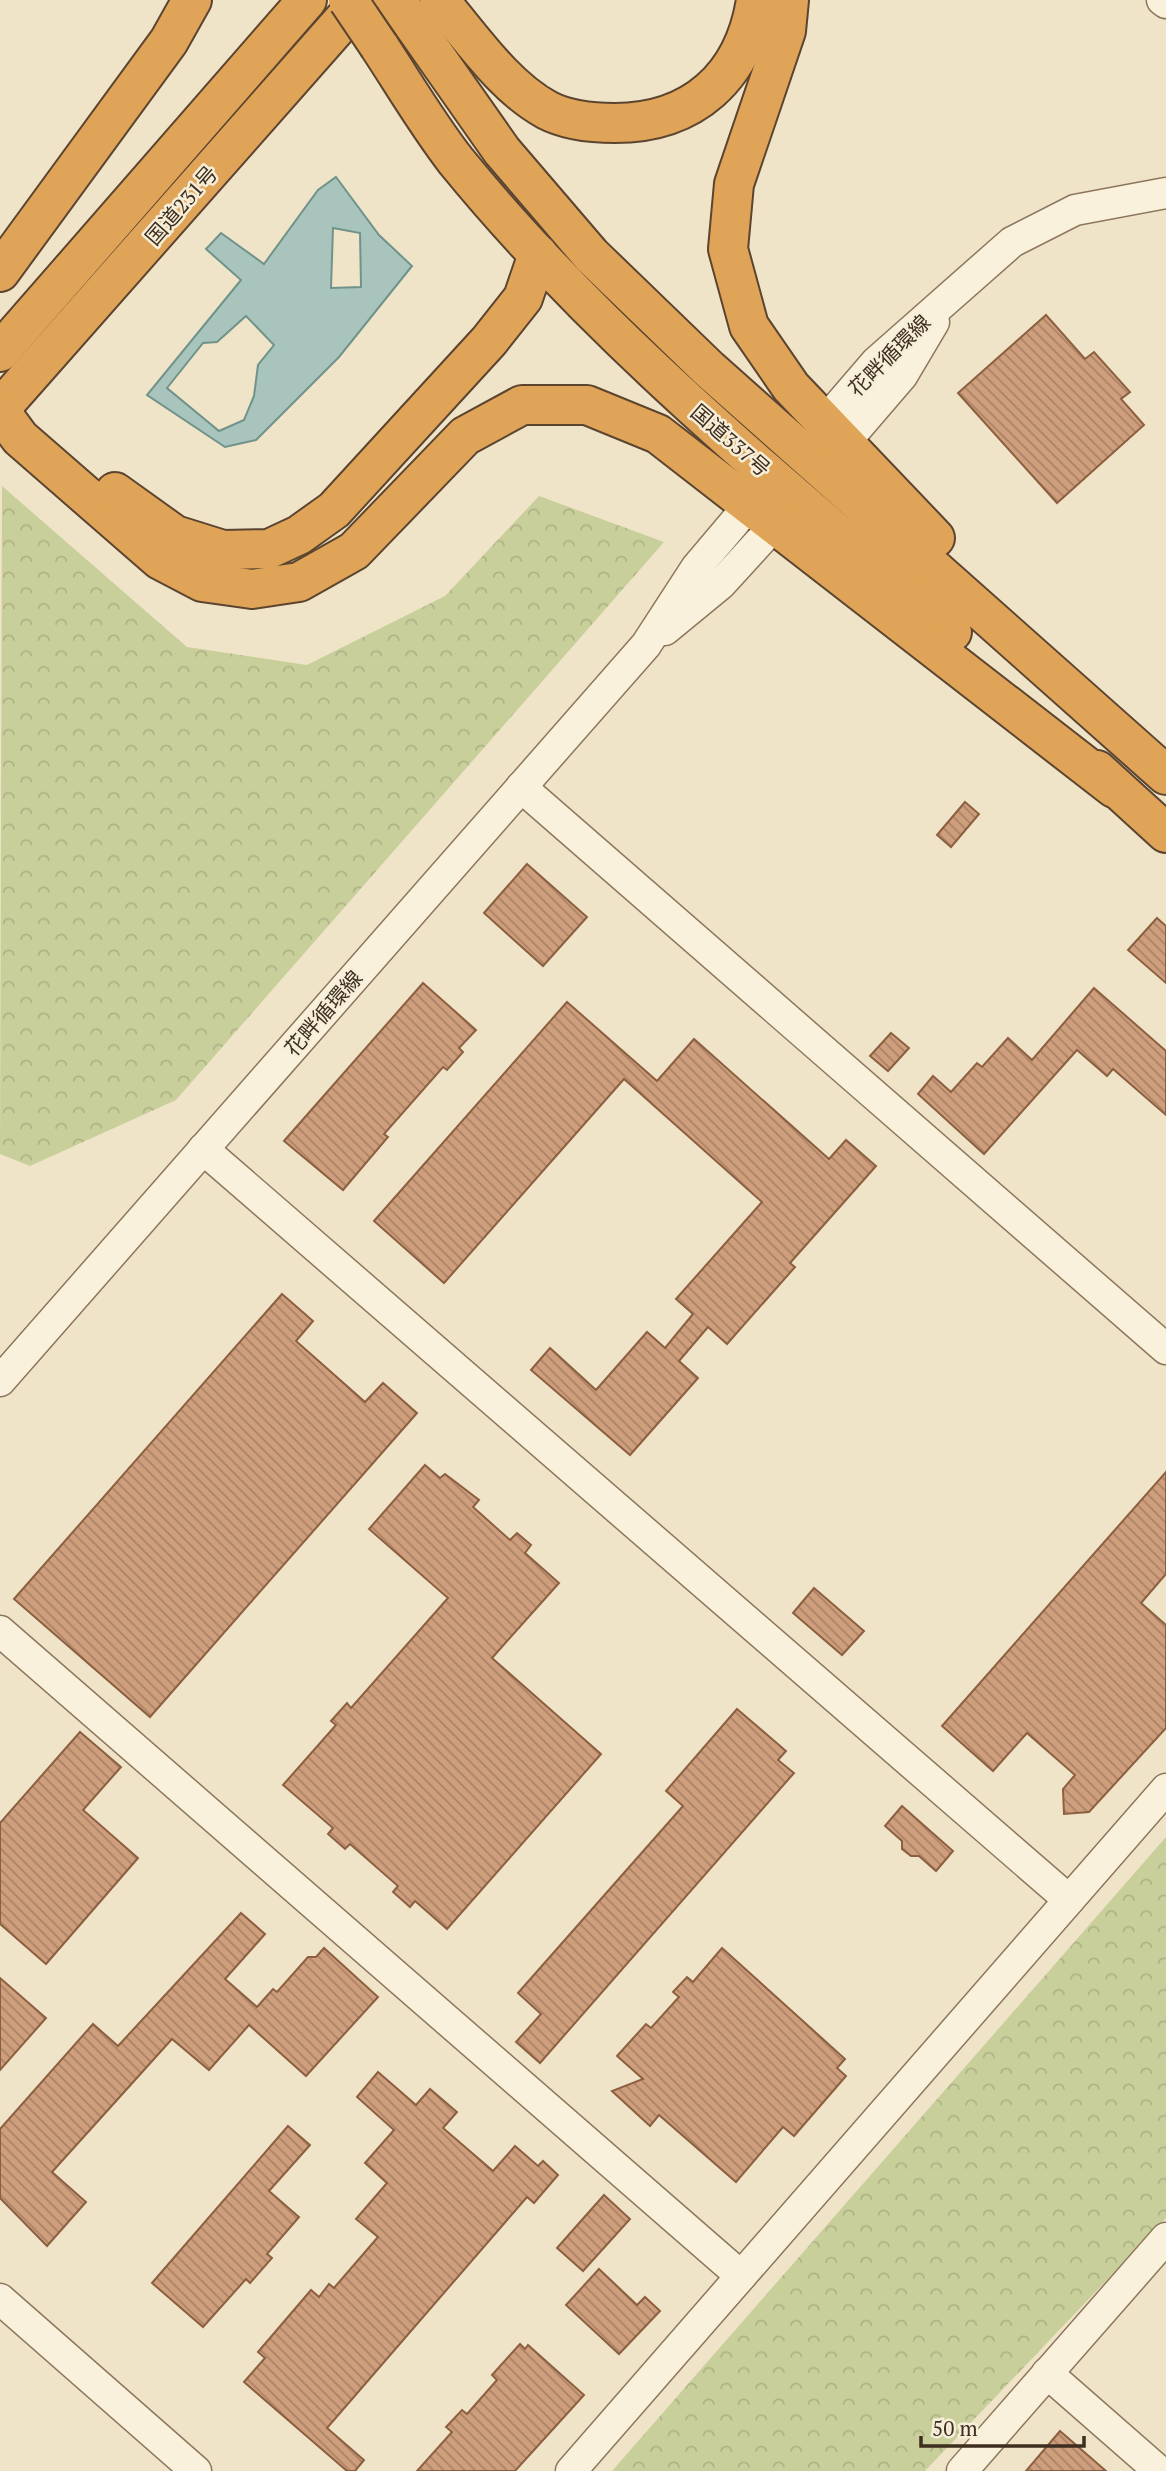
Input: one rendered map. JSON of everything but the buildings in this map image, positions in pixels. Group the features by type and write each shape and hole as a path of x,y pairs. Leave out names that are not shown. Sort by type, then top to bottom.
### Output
{"highway":[{"path":"0,272 169,41 192,0"},
{"name":"国道231号","path":"0,352 307,0"},
{"name":"国道337号","path":"348,0 455,159 591,312 682,397 1006,678 1114,788 1166,833"},
{"name":"国道231号","path":"0,410 361,0"},
{"path":"315,52 404,4 548,111 593,122 645,123 691,105 727,76 751,31 756,0"},
{"path":"789,0 786,32 734,184 728,249 749,326 791,387 1131,745"},
{"name":"国道337号","path":"404,4 502,151 591,256 709,369 1166,775"},
{"path":"0,410 28,423 174,535 223,550 270,548 299,535 334,510 408,432 523,298 538,254"},
{"path":"0,410 20,438 160,560 202,582 252,589 299,582 354,551 465,436 522,405 587,405 658,435 1114,788"}],"street":[{"name":"花畔循環線","path":"843,423 902,376 946,300 1012,242 1075,210 1166,193"},
{"name":"花畔循環線","path":"0,1381 646,645 695,568 738,517"},
{"name":"花畔循環線","path":"646,645 721,584 762,539"},
{"path":"521,787 1166,1349"},
{"path":"203,1149 1069,1900"},
{"path":"0,1631 741,2276"},
{"path":"571,2471 1166,1789"},
{"path":"962,2471 1166,2238"},
{"path":"0,2299 196,2471"},
{"path":"1048,2373 1159,2471"}],"green space":[{"path":"2,486 187,647 307,665 445,596 539,496 664,542 176,1100 30,1166 0,1154"},
{"path":"1166,1837 1166,2218 925,2471 612,2471"}],"water":[{"path":"336,177 379,235 412,266 339,357 256,440 225,447 147,395 241,280 206,249 221,233 264,264 318,190","holes":["333,228 360,233 361,287 331,288","246,316 274,345 258,365 254,396 244,420 219,431 167,388 203,343 217,342"]}]}
